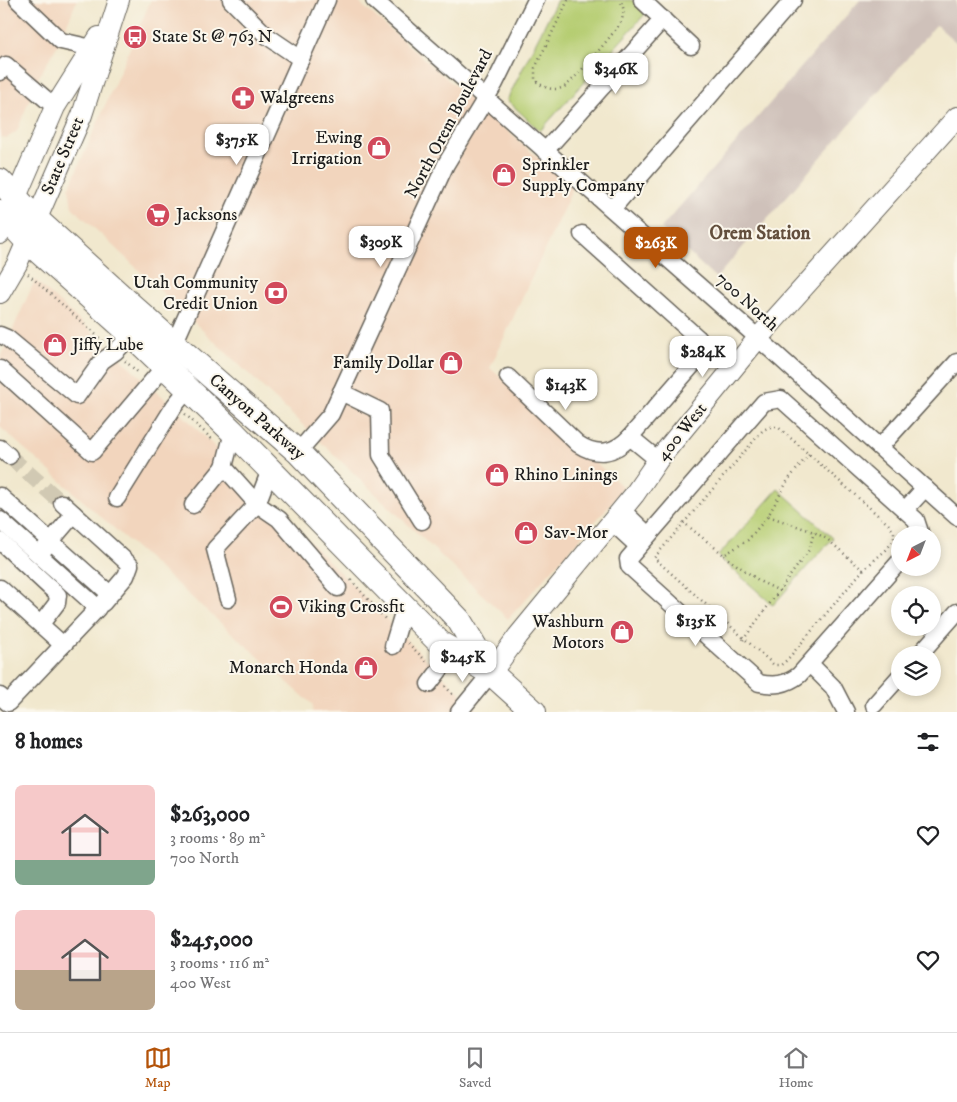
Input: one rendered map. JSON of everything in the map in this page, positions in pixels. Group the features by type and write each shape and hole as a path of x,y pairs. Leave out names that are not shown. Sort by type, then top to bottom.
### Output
{"highway":[{"name":"Canyon Parkway","path":"4,209 36,219 174,344 298,452 459,620 491,673"},
{"name":"Canyon Parkway","path":"4,209 26,240 132,335 233,432 441,644 491,673 534,712"}],"main road":[{"name":"State Street","path":"4,209 55,106 117,7"},
{"name":"State Street","path":"0,293 17,264 82,115 117,7"},
{"name":"400 West","path":"491,673 518,636 617,516 658,460 758,338 957,117"}],"street":[{"path":"18,0 61,41 92,48"},
{"path":"231,0 266,36 301,59"},
{"path":"174,344 327,0"},
{"name":"700 North","path":"374,0 758,338 957,517"},
{"name":"North Orem Boulevard","path":"298,452 331,414 446,164 486,99 536,0"},
{"path":"642,0 691,46"},
{"path":"612,209 793,0"},
{"path":"545,150 663,19"},
{"path":"0,72 6,65 55,106"},
{"path":"508,377 586,450 608,452 621,446 630,437 696,361 701,352 699,339 582,234"},
{"path":"0,335 7,338 77,396 102,361 115,352 132,335"},
{"path":"880,447 957,362"},
{"path":"0,370 92,452 164,367"},
{"path":"117,498 174,405 188,389"},
{"path":"341,392 380,411 381,455 422,521"},
{"path":"891,571 810,664 791,682 777,685 759,683 629,566 628,558 764,402 781,399 916,520 918,526"},
{"path":"193,505 224,467 233,432"},
{"path":"630,437 658,460"},
{"path":"224,467 257,504 279,518 338,588"},
{"path":"228,598 215,549 257,504 270,470"},
{"path":"905,510 925,488"},
{"path":"0,496 110,594"},
{"path":"0,696 8,703 98,608 126,576 130,565 68,509 51,541 39,555"},
{"path":"617,516 643,541"},
{"path":"0,520 98,608"},
{"path":"0,541 58,595 57,604 41,624"},
{"path":"0,588 63,644"},
{"path":"393,646 405,606"},
{"path":"927,646 957,612"},
{"path":"429,684 442,667 441,644"},
{"path":"810,664 833,687 846,712"},
{"name":"400 West","path":"459,712 491,673"},
{"path":"874,705 891,686"}],"path":[{"path":"568,0 535,68 535,80 545,87 564,87 607,39 621,21 624,8 619,0"},
{"path":"770,426 778,427 889,525 894,532 894,540 886,550 863,570 781,665 774,666 654,558 683,522 763,430 770,426"},
{"path":"724,555 748,540 768,516 788,480 809,454"},
{"path":"768,516 814,532 845,552 863,570"},
{"path":"683,522 761,582 780,591"},
{"path":"743,640 809,550 814,532"}],"shaded area":[{"path":"0,0 77,0 60,41 38,78 17,131 7,138 0,137"},
{"path":"151,0 356,0 573,188 490,368 623,487 610,505 508,619 72,207 69,188"},
{"path":"860,0 956,0 957,43 936,25 716,278 661,228"},
{"path":"35,280 187,419 479,712 312,712 313,705 0,427 0,358"}],"green space":[{"path":"557,0 632,0 646,13 540,131 507,100"},
{"path":"778,489 833,538 773,605 718,556"}],"tunnel":[{"path":"9,456 62,503"}],"place":[{"name":"State St @ 763 N","path":"135,37"},
{"name":"Walgreens","path":"243,98"},
{"name":"Ewing Irrigation","path":"379,148"},
{"name":"Sprinkler Supply Company","path":"504,175"},
{"name":"Jacksons","path":"158,215"},
{"name":"Utah Community Credit Union","path":"276,293"},
{"name":"Jiffy Lube","path":"55,345"},
{"name":"Family Dollar","path":"451,363"},
{"name":"Rhino Linings","path":"497,475"},
{"name":"Sav-Mor","path":"526,533"},
{"name":"Viking Crossfit","path":"281,607"},
{"name":"Washburn Motors","path":"622,632"},
{"name":"Monarch Honda","path":"366,668"}],"district":[{"name":"Orem Station","path":"760,233"}]}
